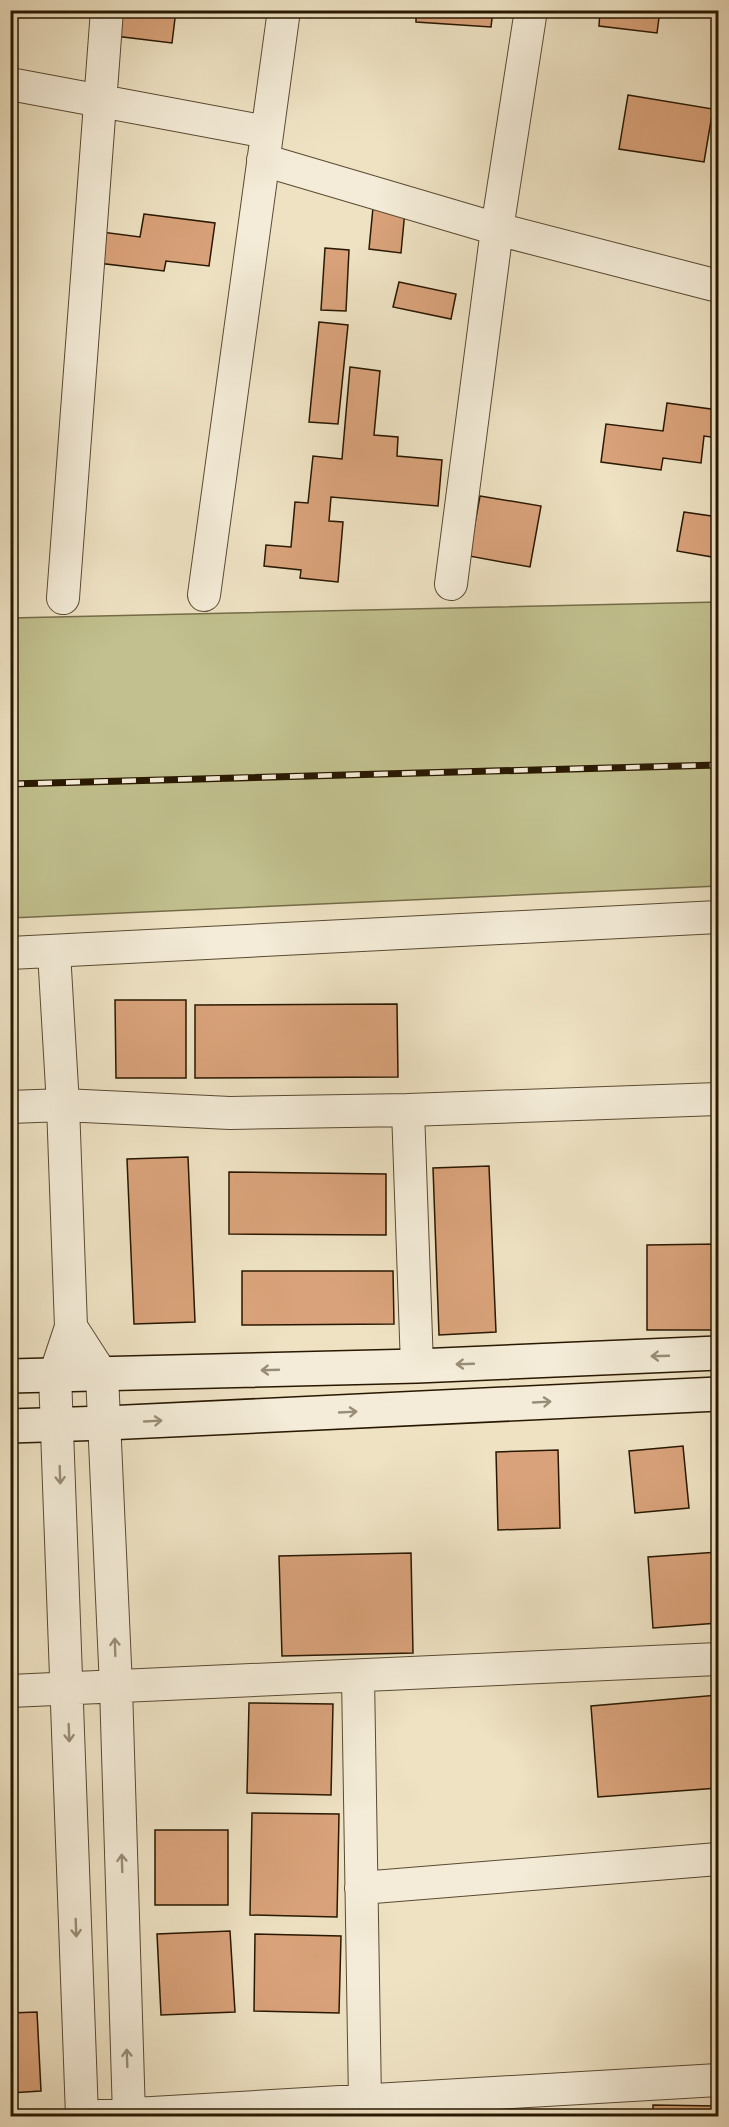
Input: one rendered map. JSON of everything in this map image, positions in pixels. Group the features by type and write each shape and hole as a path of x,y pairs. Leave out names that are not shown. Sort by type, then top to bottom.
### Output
{"main road":[{"path":"10,1376 417,1366 718,1353"},
{"path":"10,1426 718,1394"}],"street":[{"path":"63,598 106,10"},
{"path":"204,595 284,10"},
{"path":"451,584 497,230 531,10"},
{"path":"10,84 100,100 265,146 497,230 718,286"},
{"path":"10,953 718,917"},
{"path":"54,952 63,1105 71,1327 55,1375 82,2116"},
{"path":"10,1107 63,1105 230,1113 408,1110 718,1099"},
{"path":"408,1110 417,1366"},
{"path":"71,1327 102,1375 106,1423 117,1687 119,2116 718,2080"},
{"path":"10,1691 718,1659"},
{"path":"357,1676 365,2101"},
{"path":"361,1888 718,1859"}],"shaded area":[{"path":"718,602 718,886 11,918 11,618"}],"building":[{"path":"119,10 176,10 172,43 115,36"},
{"path":"416,10 493,10 491,27 416,22"},
{"path":"600,10 660,10 657,33 599,26"},
{"path":"628,95 713,109 704,162 619,149"},
{"path":"374,197 406,200 401,253 369,249"},
{"path":"144,214 215,223 209,266 166,261 164,271 98,263 102,232 140,237"},
{"path":"325,248 349,250 346,311 321,310"},
{"path":"399,282 456,294 451,319 393,307"},
{"path":"319,322 348,325 338,424 309,422"},
{"path":"350,367 380,371 374,435 398,437 397,456 442,460 438,506 331,497 329,521 343,522 338,582 300,578 301,570 264,566 266,545 291,547 295,502 308,503 313,456 342,459"},
{"path":"667,403 718,410 718,438 704,436 701,463 663,458 661,470 601,462 606,424 663,431"},
{"path":"480,496 541,506 530,567 469,556"},
{"path":"684,512 718,517 718,558 677,551"},
{"path":"115,1000 186,1000 186,1078 116,1078"},
{"path":"397,1004 398,1077 195,1078 195,1005"},
{"path":"188,1157 195,1322 134,1324 127,1159"},
{"path":"489,1166 496,1332 439,1335 433,1168"},
{"path":"229,1172 386,1174 386,1235 229,1234"},
{"path":"718,1244 718,1330 647,1330 647,1245"},
{"path":"242,1271 393,1271 394,1324 242,1325"},
{"path":"683,1446 689,1508 635,1513 629,1451"},
{"path":"558,1450 560,1528 498,1530 496,1452"},
{"path":"718,1552 718,1623 653,1628 648,1557"},
{"path":"411,1553 413,1653 282,1656 279,1556"},
{"path":"718,1695 718,1788 598,1797 591,1706"},
{"path":"249,1703 333,1704 331,1795 247,1793"},
{"path":"252,1813 339,1814 337,1917 250,1915"},
{"path":"155,1830 228,1830 228,1905 155,1905"},
{"path":"230,1931 235,2012 161,2015 157,1934"},
{"path":"255,1934 341,1936 339,2013 254,2011"},
{"path":"37,2012 41,2091 10,2093 10,2013"},
{"path":"653,2105 718,2106 718,2116 653,2116"}],"railway":[{"path":"10,784 718,765"}]}
